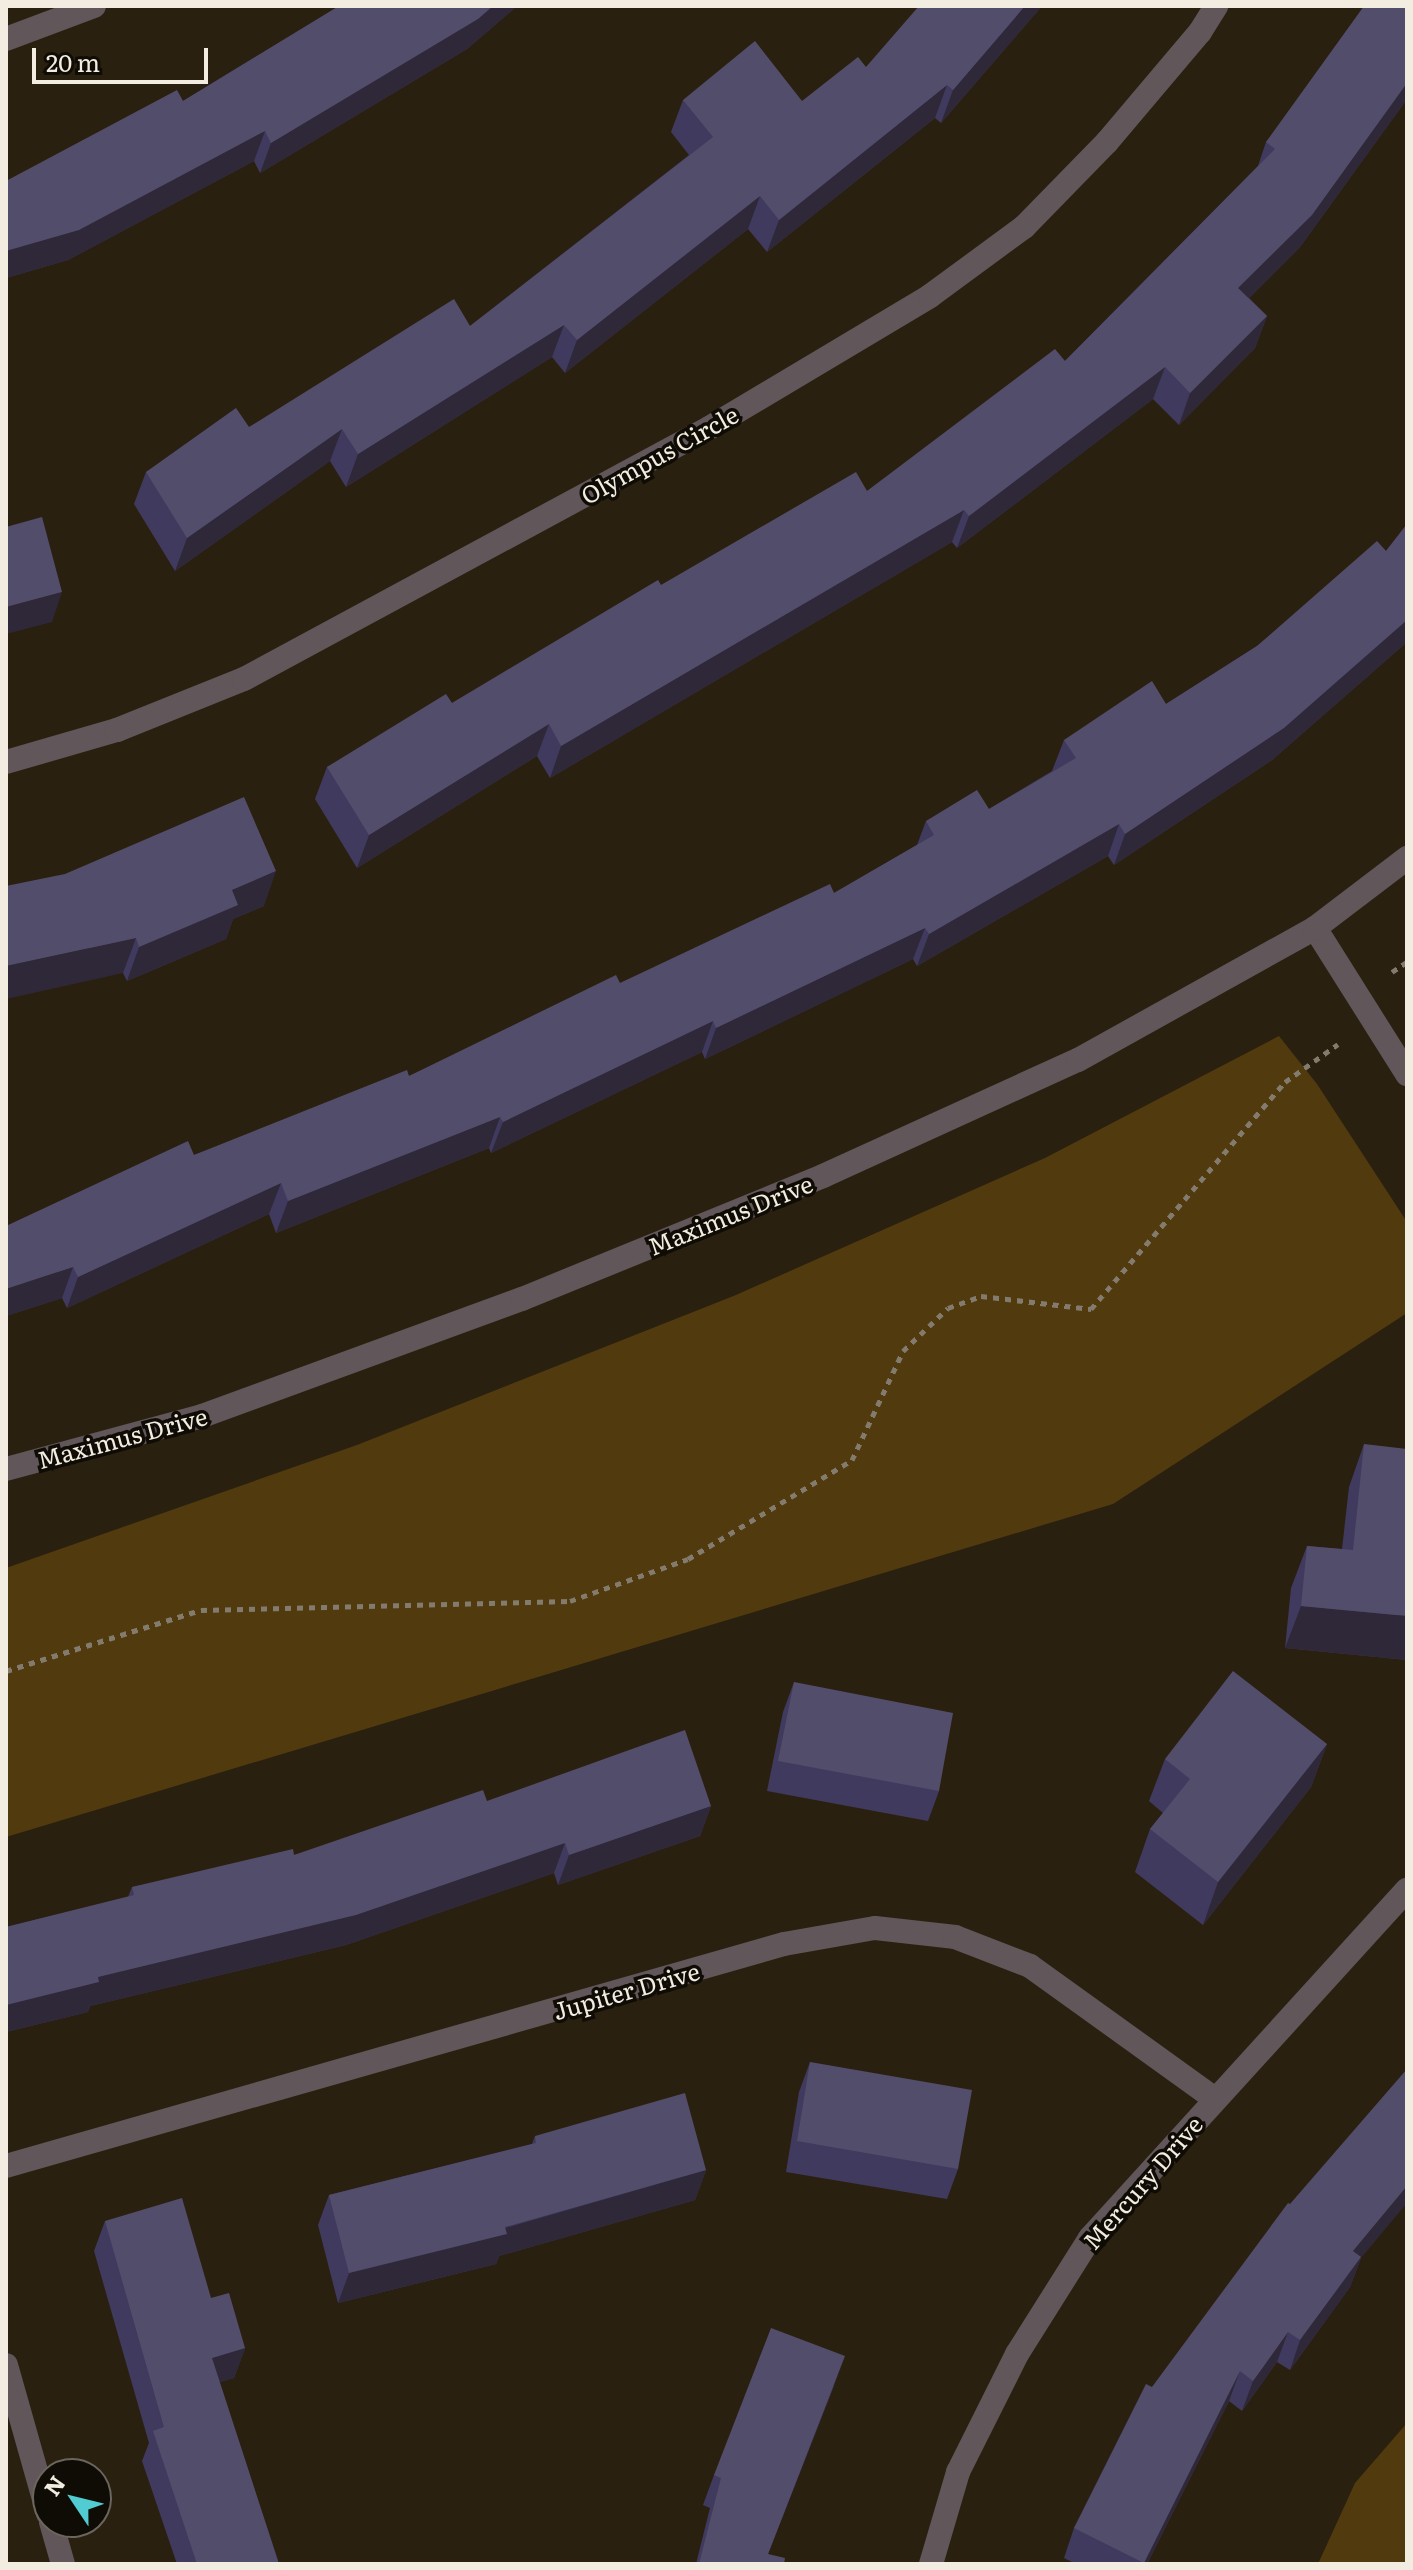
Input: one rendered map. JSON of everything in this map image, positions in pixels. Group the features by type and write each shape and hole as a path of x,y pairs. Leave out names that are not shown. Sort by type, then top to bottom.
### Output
{"street":[{"path":"6,39 94,6"},
{"name":"Olympus Circle","path":"6,762 117,730 244,679 709,428 930,296 1024,227 1107,142 1200,32 1216,6"},
{"name":"Maximus Drive","path":"6,1469 202,1416 522,1299 823,1176 1078,1060 1315,928 1407,858"},
{"path":"1315,928 1407,1074"},
{"name":"Mercury Drive","path":"931,2564 958,2472 1017,2354 1090,2238 1214,2098 1407,1890"},
{"name":"Jupiter Drive","path":"6,2166 784,1944 875,1928 955,1937 1030,1966 1214,2098"},
{"path":"6,2365 32,2458"},
{"path":"56,2538 63,2564"}],"path":[{"path":"6,1671 201,1610 570,1601 688,1559 852,1460 903,1351 948,1308 981,1296 1091,1309 1285,1082 1372,1019 1388,974 1407,962"}],"shaded area":[{"path":"1279,1036 1317,1084 1407,1222 1407,1313 1113,1504 6,1837 6,1568 357,1445 736,1295 1045,1158"},
{"path":"1407,2423 1407,2564 1318,2564 1355,2483"}],"building":[{"path":"339,6 493,6 478,19 271,143 265,131 79,230 6,251 6,181 177,90 183,101"},
{"path":"919,6 1025,6 953,90 947,85 779,220 760,196 577,340 564,325 358,454 342,429 187,538 146,472 236,408 249,427 454,299 470,326 713,137 683,100 755,41 802,101 858,57 866,67"},
{"path":"1364,6 1407,6 1407,83 1312,215 1238,288 1267,316 1190,393 1165,367 969,516 964,510 561,746 549,724 369,835 327,767 446,694 452,703 658,580 661,585 856,472 867,491 1055,349 1065,361 1275,149 1266,142"},
{"path":"42,517 62,592 6,607 6,527"},
{"path":"1407,524 1407,620 1284,728 1125,834 1119,824 929,934 925,928 716,1028 713,1021 503,1122 500,1117 288,1201 281,1183 78,1277 73,1267 6,1289 6,1226 188,1141 194,1155 407,1070 409,1076 616,975 620,983 830,884 834,893 934,835 926,821 977,790 989,809 1076,758 1064,740 1152,681 1166,704 1257,646 1377,541 1386,551"},
{"path":"244,797 276,871 232,890 238,905 139,947 136,938 6,966 6,886 65,874"},
{"path":"1364,1444 1407,1449 1407,1616 1301,1606 1307,1546 1353,1550"},
{"path":"1233,1671 1327,1744 1218,1882 1150,1829 1190,1779 1165,1759"},
{"path":"794,1682 953,1713 939,1791 778,1761"},
{"path":"685,1730 711,1806 569,1855 565,1843 356,1915 98,1977 99,1982 6,2005 6,1927 134,1895 132,1887 293,1849 294,1855 483,1790 487,1801"},
{"path":"810,2062 972,2090 958,2169 797,2141"},
{"path":"1407,2069 1407,2186 1353,2251 1361,2257 1300,2340 1288,2332 1253,2381 1240,2371 1144,2563 1074,2528 1146,2384 1152,2387 1288,2203"},
{"path":"685,2093 706,2170 505,2227 507,2234 349,2273 329,2195 536,2143 535,2136"},
{"path":"182,2198 211,2298 229,2293 245,2348 212,2358 279,2564 197,2564 153,2431 164,2427 105,2221"},
{"path":"771,2328 845,2356 768,2554 785,2558 784,2564 699,2564 721,2478 714,2475"}]}
